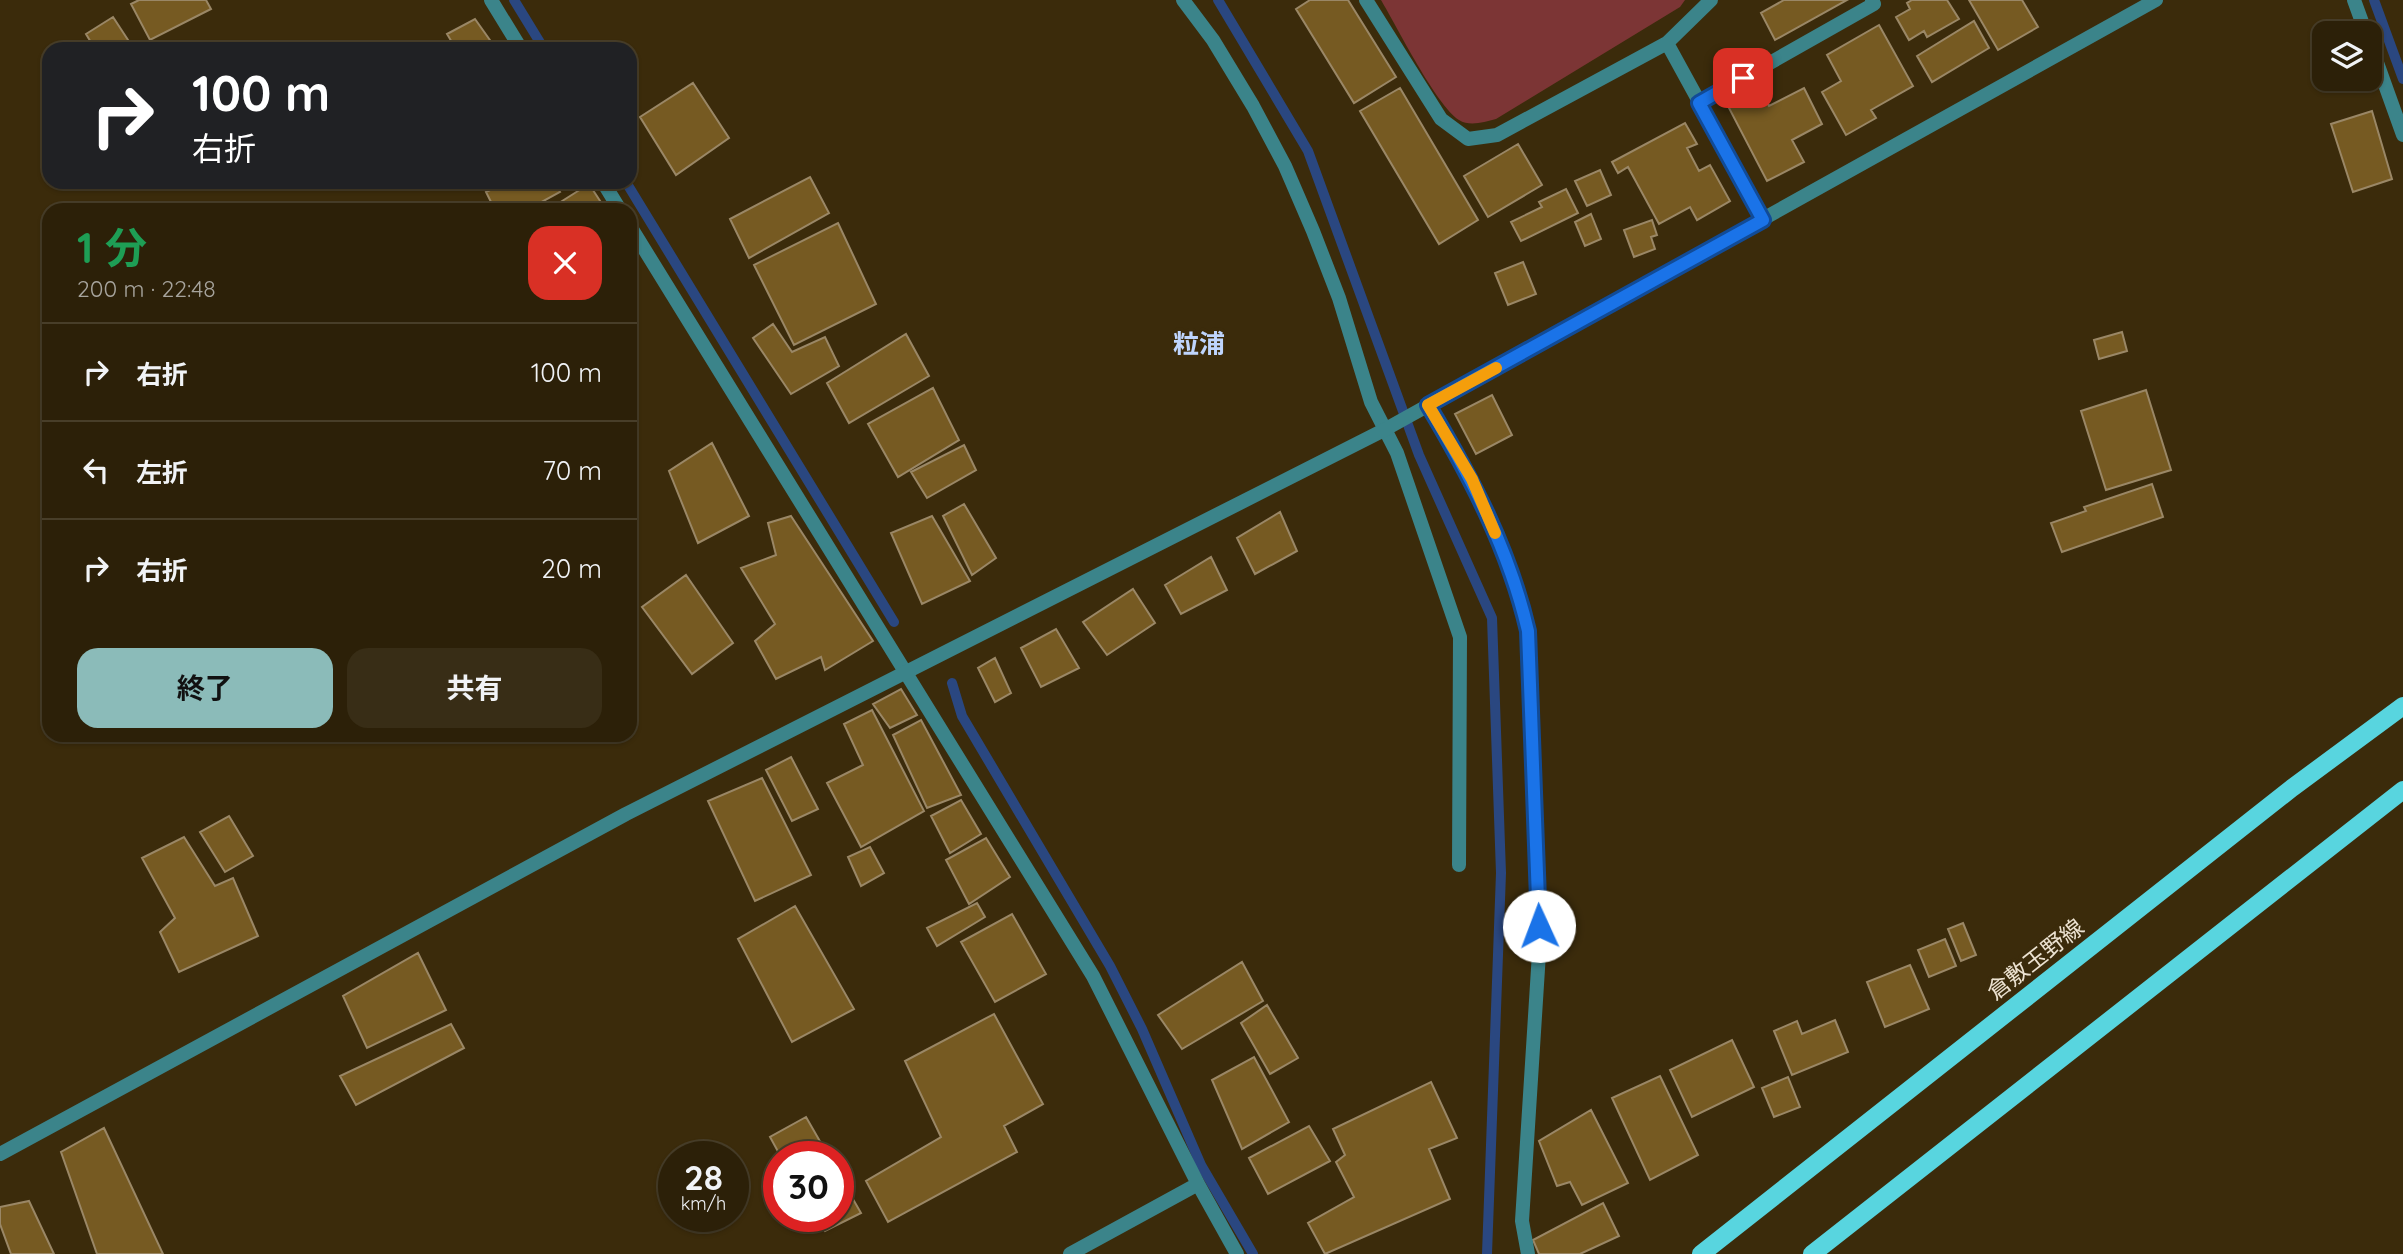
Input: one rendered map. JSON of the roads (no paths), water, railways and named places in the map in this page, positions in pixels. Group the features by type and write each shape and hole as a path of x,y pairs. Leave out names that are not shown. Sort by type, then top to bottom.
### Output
{"main road":[{"name":"倉敷玉野線","path":"1701,1254 2292,788 2403,706"},
{"path":"1812,1254 2403,790"}],"street":[{"path":"491,0 518,42"},
{"path":"1183,0 1220,51 1285,166 1339,298 1371,402 1390,427 1460,637 1460,865"},
{"path":"1366,0 1441,119 1454,132 1468,139 1497,135 1667,43 1711,0"},
{"path":"1699,103 1874,4 1872,0"},
{"path":"2,1149 626,814 1390,427 2156,0"},
{"path":"2354,0 2362,21"},
{"path":"1667,43 1763,220"},
{"path":"2382,76 2403,135"},
{"path":"637,237 1093,976 1198,1184 1237,1254"},
{"path":"1423,408 1472,479 1518,586 1528,631 1539,953 1522,1221 1528,1254"},
{"path":"1070,1254 1198,1184"}],"waterway":[{"path":"514,0 540,42"},
{"path":"1218,0 1308,151 1419,455 1492,618 1501,873 1487,1254"},
{"path":"2374,0 2403,79"},
{"path":"630,189 894,622"},
{"path":"952,683 962,716 1110,966 1142,1029 1201,1165 1253,1254"}],"district":[{"name":"粒浦","path":"1199,343"}]}
